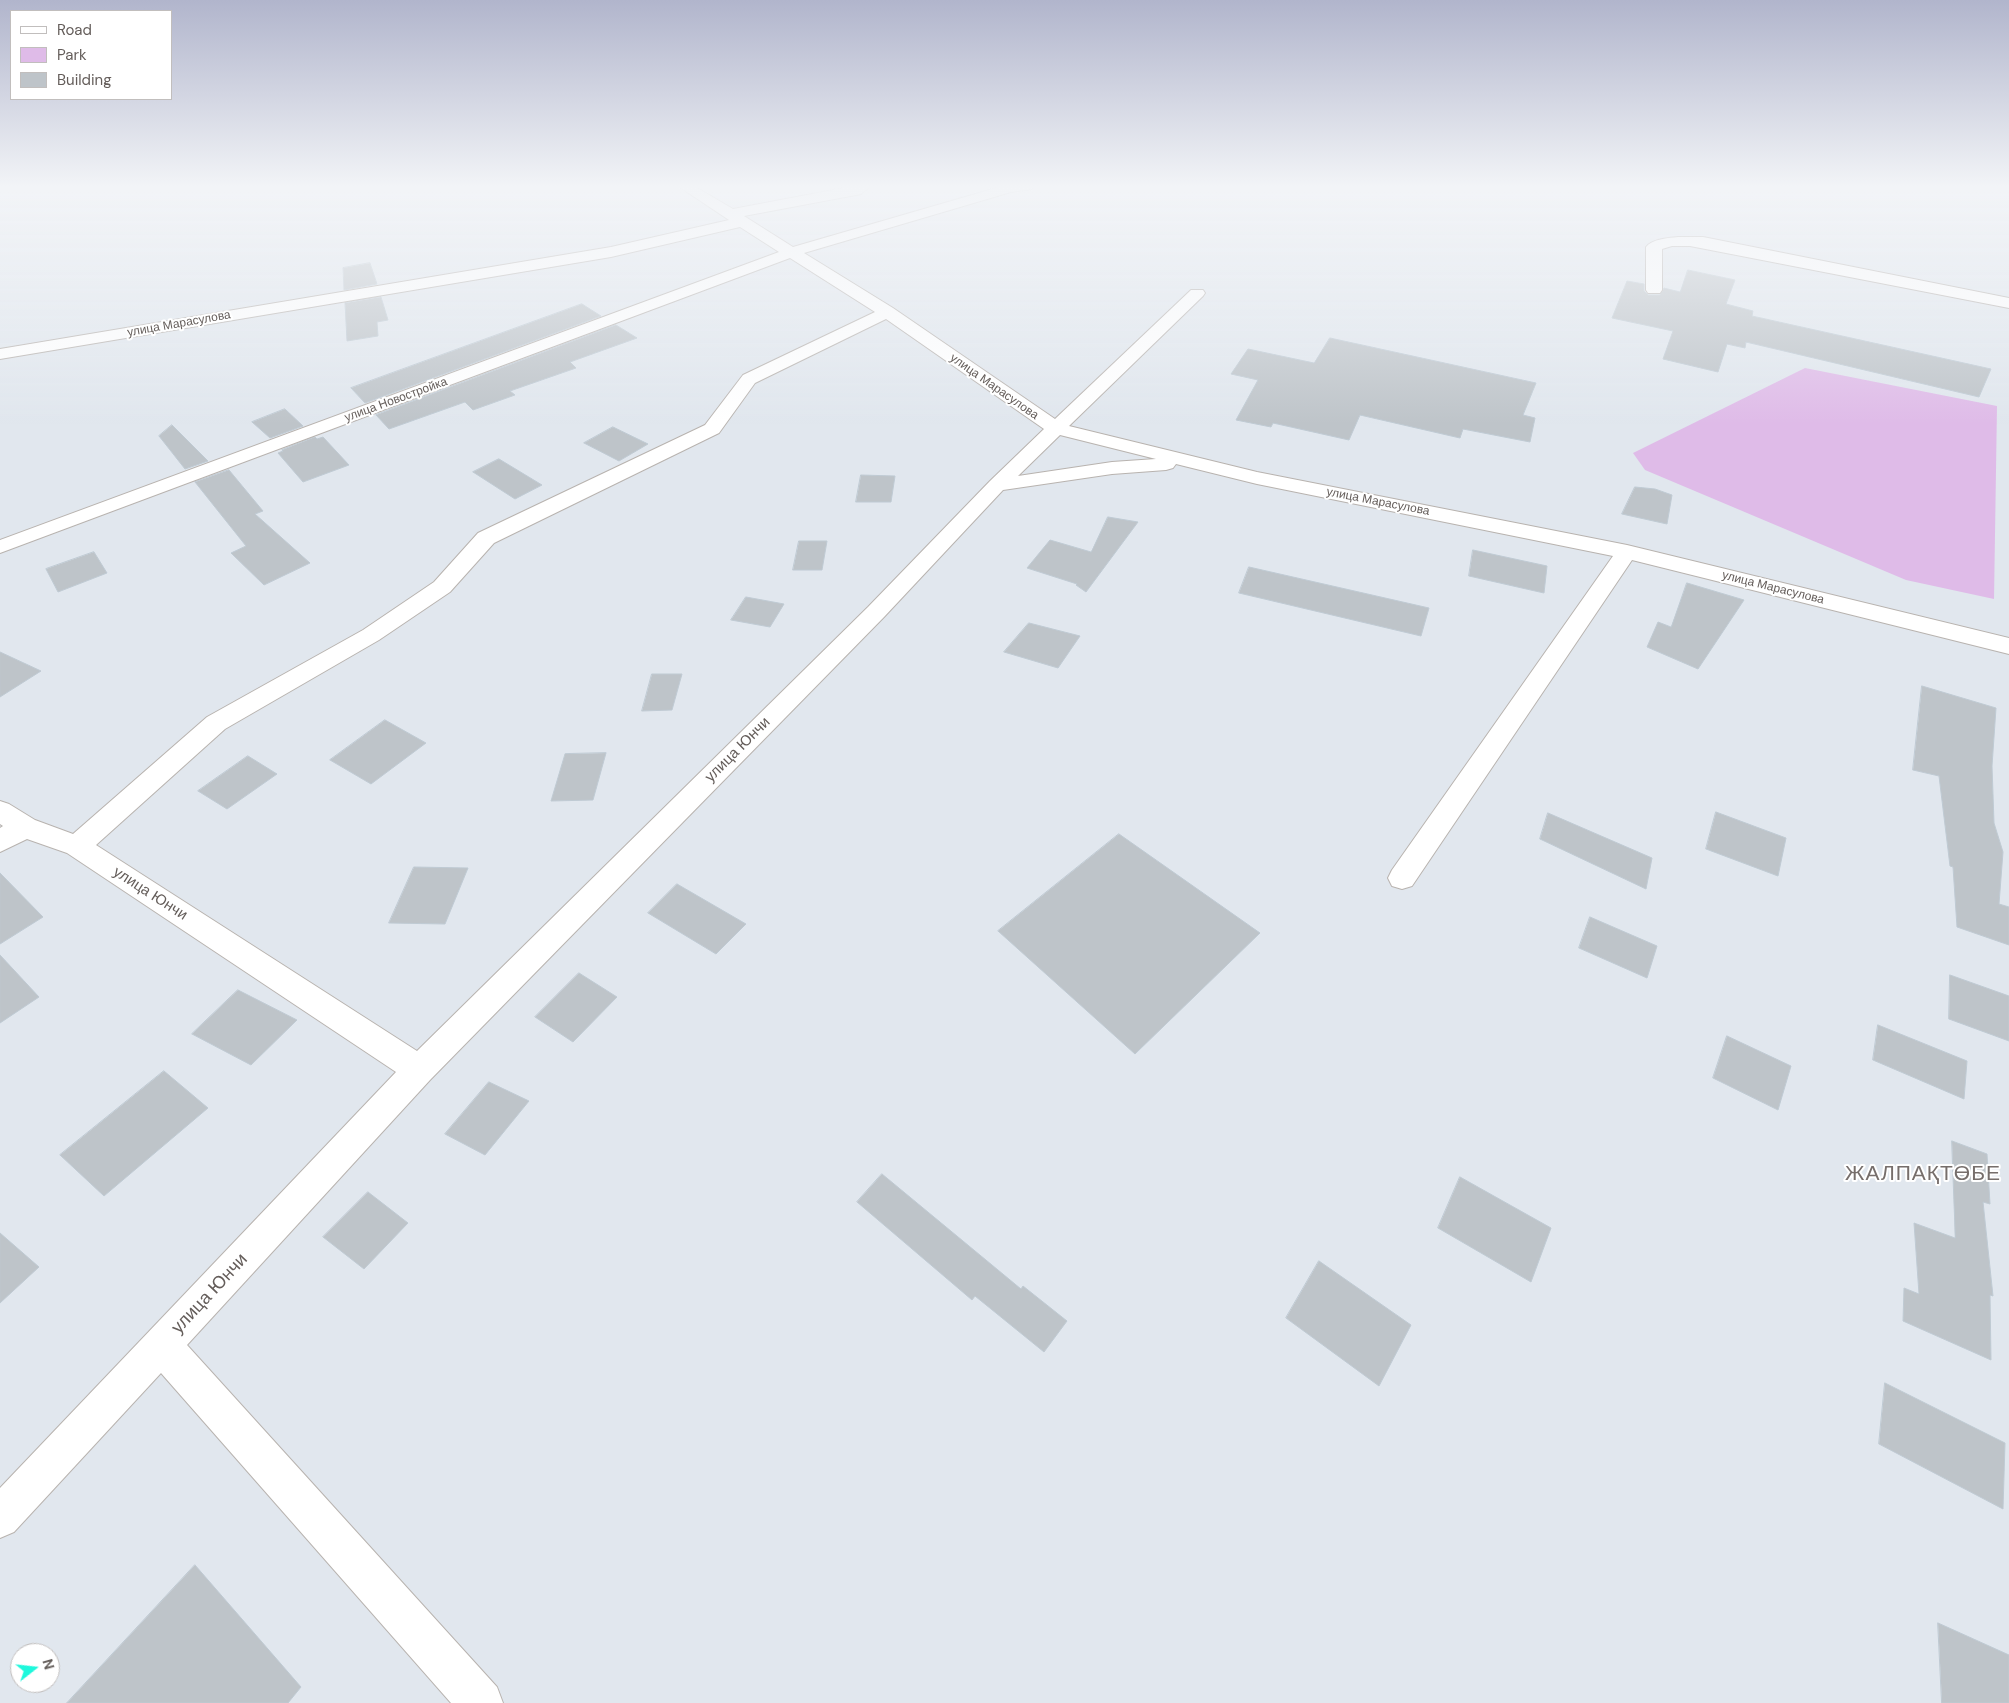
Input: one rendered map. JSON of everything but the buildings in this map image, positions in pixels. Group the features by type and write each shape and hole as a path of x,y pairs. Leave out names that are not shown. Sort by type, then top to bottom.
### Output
{"street":[{"name":"улица Марасулова","path":"0,354 530,265"},
{"name":"улица Новостройка","path":"0,547 758,265"},
{"name":"улица Марасулова","path":"812,265 887,312 1054,428 1190,463 1627,552 2009,646"},
{"path":"1654,265 1654,290"},
{"path":"1821,265 2009,303"},
{"name":"улица Юнчи","path":"0,1518 419,1070 876,612 1054,428 1197,293"},
{"path":"77,846 216,723 371,634 442,587 486,538 712,429 749,379 887,312"},
{"path":"997,485 1112,468 1190,463"},
{"path":"1402,878 1627,552"},
{"name":"улица Юнчи","path":"0,811 25,827 77,846 419,1070"},
{"path":"0,841 25,827"},
{"path":"162,1345 481,1703"}],"green space":[{"path":"1805,368 1997,406 1994,599 1906,580 1645,470 1633,453"}],"district":[{"name":"ЖАЛПАҚТӨБЕ","path":"1923,1174"}]}
